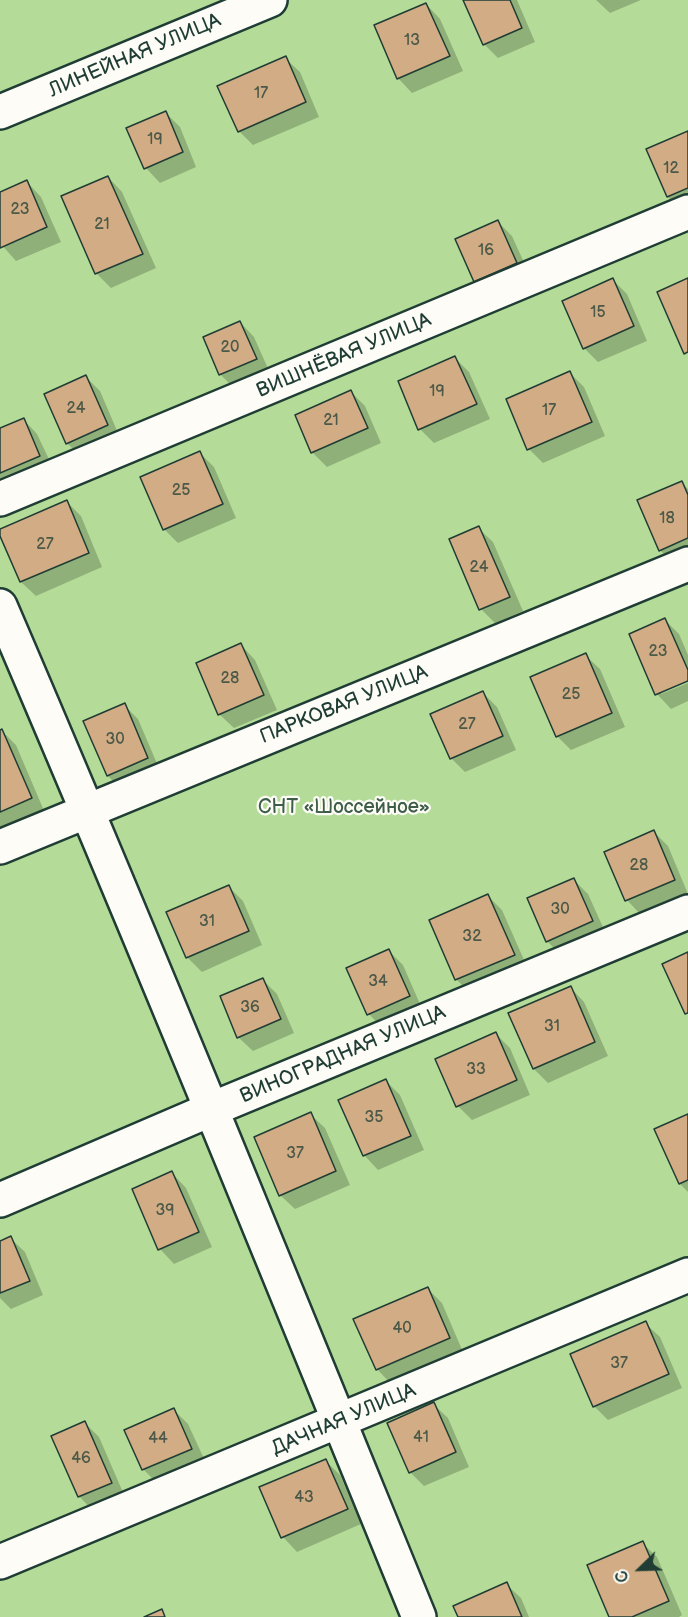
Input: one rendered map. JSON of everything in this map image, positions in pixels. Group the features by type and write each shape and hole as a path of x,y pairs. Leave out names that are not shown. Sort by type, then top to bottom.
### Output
{"street":[{"name":"ЛИНЕЙНАЯ УЛИЦА","path":"0,112 270,0"},
{"name":"ВИШНЁВАЯ УЛИЦА","path":"0,500 688,212"},
{"name":"ПАРКОВАЯ УЛИЦА","path":"0,847 688,564"},
{"path":"0,606 88,810 212,1109 419,1617"},
{"name":"ВИНОГРАДНАЯ УЛИЦА","path":"0,1200 212,1109 688,912"},
{"name":"ДАЧНАЯ УЛИЦА","path":"0,1562 688,1275"}],"green space":[{"name":"СНТ «Шоссейное»","path":"0,0 688,0 688,1617 0,1617"}],"building":[{"path":"463,0 510,0 522,28 483,45"},
{"path":"426,3 450,56 397,79 374,25"},
{"path":"286,56 306,102 238,132 217,86"},
{"path":"166,111 183,152 144,169 126,128"},
{"path":"688,131 688,188 667,197 646,149"},
{"path":"108,176 143,254 95,274 61,196"},
{"path":"27,180 47,227 0,248 0,192"},
{"path":"498,220 517,263 474,282 455,239"},
{"path":"613,278 634,326 583,349 562,301"},
{"path":"688,278 688,352 684,354 657,292"},
{"path":"240,321 257,359 219,375 203,337"},
{"path":"455,356 477,404 418,430 398,381"},
{"path":"570,371 592,422 527,450 506,399"},
{"path":"86,375 108,425 66,444 44,394"},
{"path":"351,390 368,428 311,453 295,415"},
{"path":"24,418 40,456 0,473 0,428"},
{"path":"200,451 223,504 163,530 140,477"},
{"path":"682,481 688,495 688,538 659,551 637,500"},
{"path":"67,500 89,553 20,582 0,536 0,529"},
{"path":"479,526 510,597 479,610 449,539"},
{"path":"665,618 688,670 688,681 655,695 629,634"},
{"path":"241,643 264,695 218,715 196,663"},
{"path":"586,653 612,713 556,737 530,677"},
{"path":"483,691 503,736 450,759 430,714"},
{"path":"125,703 148,758 107,776 83,721"},
{"path":"2,729 32,798 0,812 0,730"},
{"path":"654,830 675,880 625,901 604,852"},
{"path":"574,878 593,921 546,942 527,898"},
{"path":"229,885 249,931 186,958 166,912"},
{"path":"488,894 515,955 455,980 429,920"},
{"path":"389,949 410,996 367,1015 346,968"},
{"path":"688,952 688,1013 685,1014 662,964"},
{"path":"263,978 281,1019 237,1038 220,996"},
{"path":"571,986 595,1042 533,1069 508,1013"},
{"path":"496,1032 517,1080 456,1107 435,1059"},
{"path":"386,1079 411,1136 363,1156 338,1100"},
{"path":"311,1112 336,1171 279,1196 254,1137"},
{"path":"688,1114 688,1180 679,1184 654,1129"},
{"path":"172,1171 199,1232 158,1250 132,1189"},
{"path":"11,1236 30,1281 0,1293 0,1241"},
{"path":"428,1287 450,1338 376,1370 353,1319"},
{"path":"646,1321 669,1374 593,1407 570,1354"},
{"path":"434,1402 456,1452 409,1473 387,1423"},
{"path":"174,1408 192,1449 142,1470 124,1430"},
{"path":"85,1421 112,1483 78,1497 51,1436"},
{"path":"326,1459 348,1509 281,1538 259,1487"},
{"path":"643,1541 669,1601 632,1617 609,1617 587,1565"},
{"path":"507,1582 522,1617 458,1617 453,1606"},
{"path":"162,1609 165,1617 144,1617"}]}
